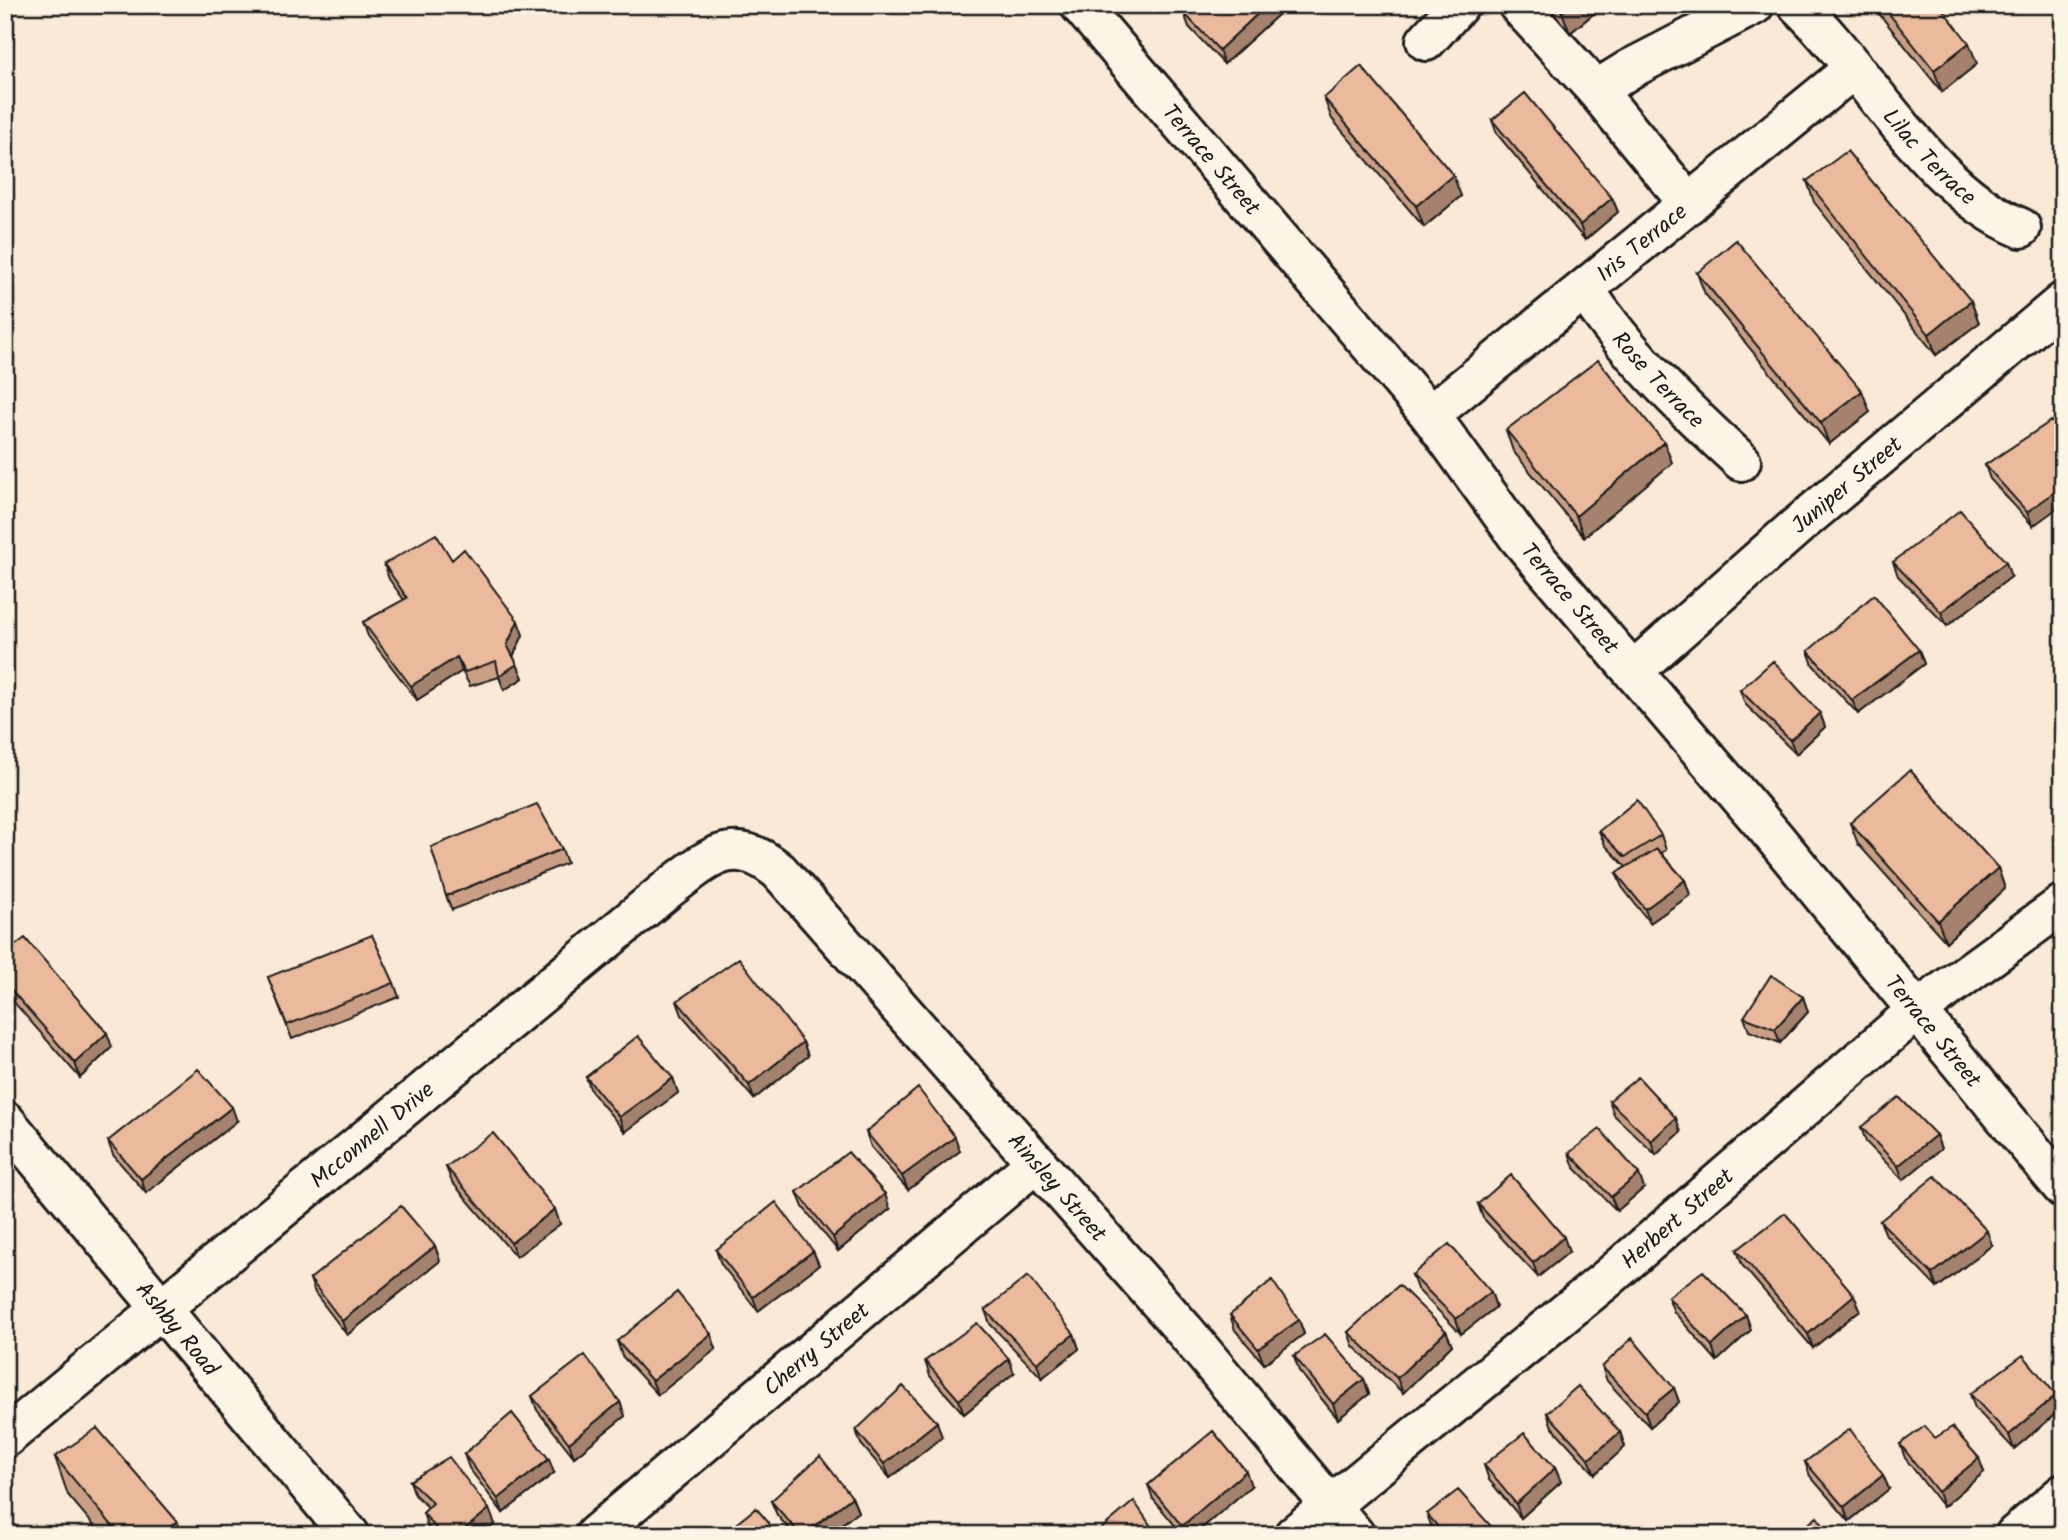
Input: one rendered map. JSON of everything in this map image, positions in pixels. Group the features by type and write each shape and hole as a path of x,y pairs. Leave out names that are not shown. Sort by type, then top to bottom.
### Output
{"street":[{"name":"Terrace Street","path":"1080,5 1430,415 1519,538 1634,670 2063,1188"},
{"path":"1426,41 1459,5"},
{"path":"1518,5 1596,90 1689,204"},
{"path":"1596,90 1630,69 1754,5"},
{"name":"Lilac Terrace","path":"1798,5 1852,70 1964,192 1999,219 2021,228"},
{"name":"Iris Terrace","path":"1430,415 1852,70"},
{"name":"Rose Terrace","path":"1585,290 1633,354 1741,461"},
{"name":"Juniper Street","path":"1634,670 1796,527 2063,302"},
{"name":"Mcconnell Drive","path":"5,1438 668,889 714,854 730,850 748,855"},
{"name":"Ainsley Street","path":"748,855 764,860 779,871 1185,1331 1355,1535"},
{"name":"Herbert Street","path":"1294,1535 1608,1278 1916,1011 2063,904"},
{"name":"Ashby Road","path":"5,1121 350,1535"},
{"name":"Cherry Street","path":"595,1535 1037,1162"},
{"path":"2015,1535 2063,1494"}],"building":[{"path":"1192,5 1267,5 1219,50 1184,13"},
{"path":"1557,5 1570,5 1562,12"},
{"path":"1882,5 1939,5 1969,43 1934,70"},
{"path":"1361,66 1453,175 1416,206 1324,98"},
{"path":"1525,93 1612,198 1580,225 1492,120"},
{"path":"1847,151 1971,301 1929,334 1807,181"},
{"path":"1736,240 1862,391 1821,423 1697,273"},
{"path":"1598,360 1664,442 1576,516 1506,430"},
{"path":"2051,421 2063,432 2063,486 2027,512 1985,465"},
{"path":"1960,510 2006,562 1941,612 1893,562"},
{"path":"436,534 452,560 464,549 518,621 507,645 517,664 499,676 496,661 465,672 457,657 411,686 363,622 407,598 384,564"},
{"path":"1874,595 1919,650 1852,700 1808,651"},
{"path":"1773,661 1820,713 1790,740 1740,690"},
{"path":"1910,770 1998,868 1938,921 1850,823"},
{"path":"1637,800 1661,835 1625,857 1599,831"},
{"path":"537,804 562,849 446,896 431,847"},
{"path":"1657,849 1685,880 1645,909 1616,873"},
{"path":"372,935 394,983 287,1025 268,977"},
{"path":"25,938 107,1033 75,1063 5,983 5,953"},
{"path":"739,958 803,1042 749,1085 677,1001"},
{"path":"1771,975 1803,997 1775,1029 1744,1017"},
{"path":"638,1036 673,1078 619,1117 586,1077"},
{"path":"198,1069 232,1107 141,1179 108,1141"},
{"path":"1638,1077 1676,1118 1651,1141 1609,1101"},
{"path":"918,1088 955,1137 902,1176 866,1132"},
{"path":"1899,1097 1936,1135 1898,1166 1861,1127"},
{"path":"1600,1129 1639,1174 1611,1197 1569,1153"},
{"path":"493,1133 555,1209 511,1243 446,1167"},
{"path":"848,1152 885,1194 833,1237 797,1192"},
{"path":"1511,1175 1564,1237 1533,1263 1478,1204"},
{"path":"1935,1176 1987,1231 1932,1274 1880,1221"},
{"path":"776,1202 813,1251 753,1297 716,1250"},
{"path":"401,1206 435,1246 342,1321 310,1279"},
{"path":"1785,1213 1854,1295 1808,1334 1737,1250"},
{"path":"1449,1244 1491,1292 1456,1319 1412,1275"},
{"path":"1703,1271 1746,1315 1712,1346 1668,1297"},
{"path":"1028,1276 1074,1334 1037,1363 985,1310"},
{"path":"1272,1280 1299,1320 1258,1349 1230,1315"},
{"path":"1399,1285 1446,1331 1397,1378 1348,1332"},
{"path":"677,1292 711,1334 652,1381 617,1341"},
{"path":"977,1323 1009,1359 959,1400 925,1361"},
{"path":"1325,1334 1364,1379 1333,1404 1294,1356"},
{"path":"1632,1338 1674,1388 1645,1412 1602,1367"},
{"path":"585,1355 620,1402 569,1443 532,1396"},
{"path":"2023,1355 2056,1395 2009,1435 1970,1394"},
{"path":"903,1386 937,1422 884,1464 856,1430"},
{"path":"1578,1386 1620,1432 1589,1459 1547,1413"},
{"path":"512,1413 549,1459 498,1499 464,1454"},
{"path":"1925,1426 1935,1438 1952,1427 1979,1458 1938,1492 1900,1444"},
{"path":"97,1428 177,1521 161,1535 120,1535 55,1457"},
{"path":"1850,1429 1883,1475 1844,1507 1805,1462"},
{"path":"1213,1431 1246,1471 1182,1526 1148,1485"},
{"path":"1524,1433 1555,1468 1516,1504 1484,1465"},
{"path":"820,1456 852,1497 801,1535 771,1501"},
{"path":"449,1457 489,1509 458,1535 442,1535 423,1513 433,1503 410,1481"},
{"path":"1458,1490 1499,1535 1445,1535 1427,1514"},
{"path":"1134,1501 1157,1535 1094,1535"},
{"path":"756,1508 779,1535 722,1535"},
{"path":"1817,1517 1831,1535 1795,1535"}]}
